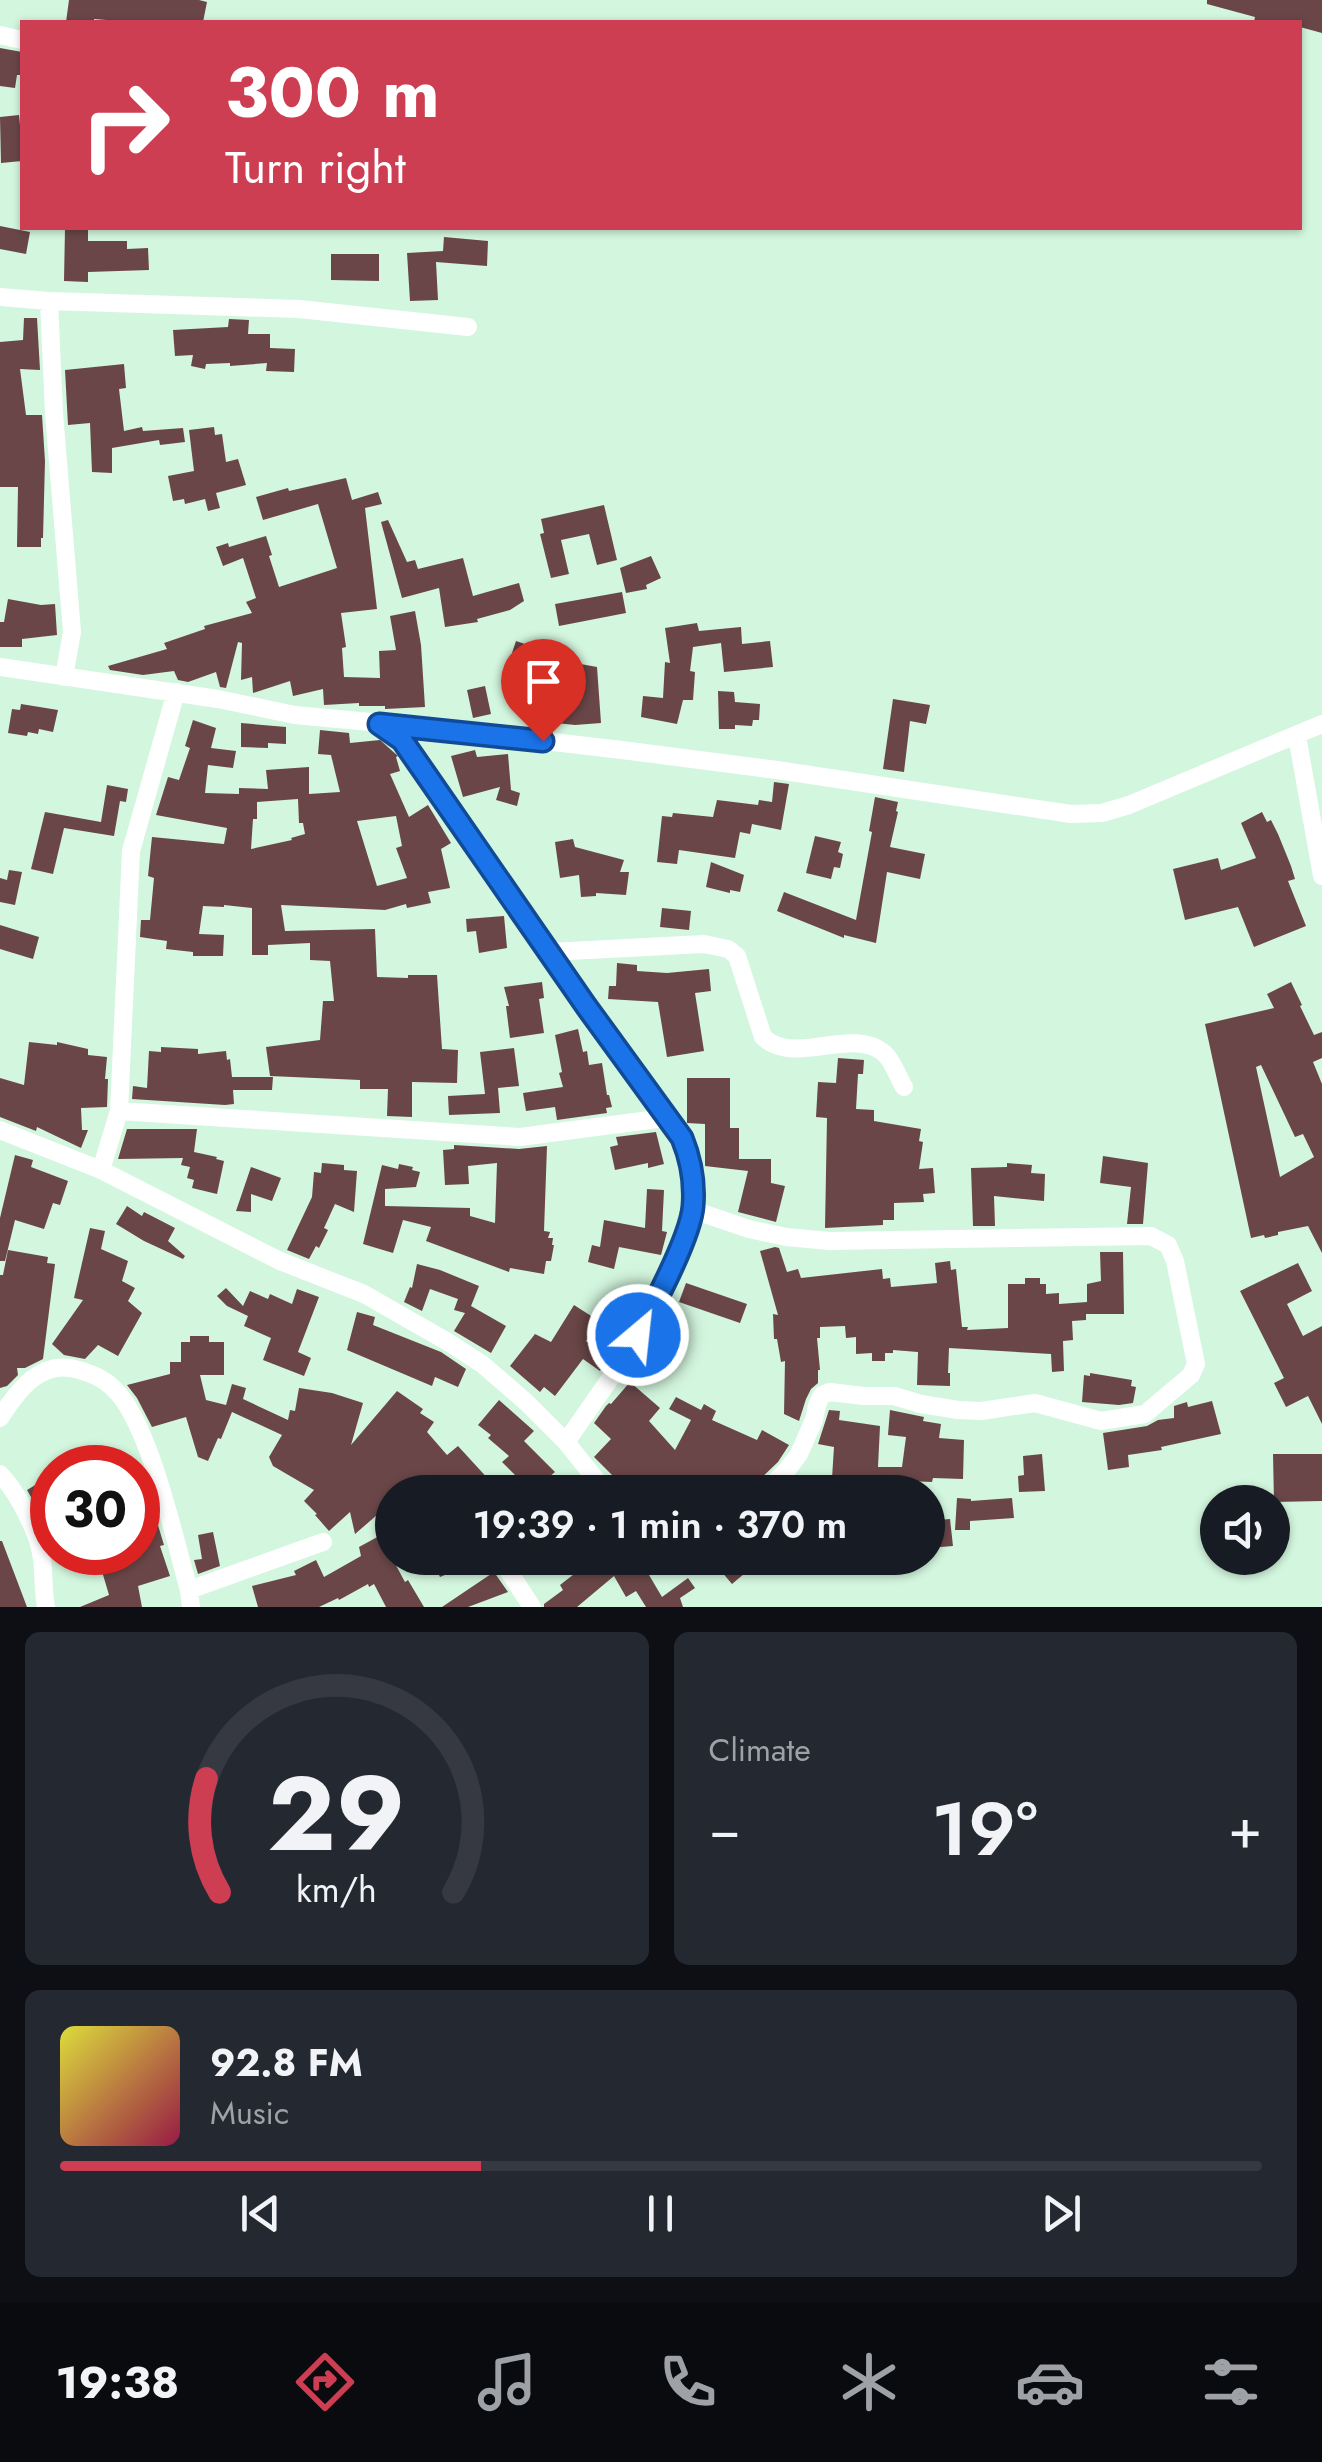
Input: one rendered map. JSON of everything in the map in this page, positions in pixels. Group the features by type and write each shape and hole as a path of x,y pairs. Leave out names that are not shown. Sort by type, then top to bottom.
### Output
{"street":[{"path":"0,297 299,310 468,327"},
{"path":"50,302 54,413 72,632 64,677"},
{"path":"0,666 176,692 295,715 424,726 778,770 1071,814 1102,814 1129,805 1322,724"},
{"path":"100,1170 119,1112 131,851 176,692"},
{"path":"379,724 402,740 682,1138 692,1162 694,1210 654,1307 566,1442"},
{"path":"1297,736 1322,876"},
{"path":"550,952 704,944 728,949 737,956 763,1037 773,1046 873,1046 888,1056 904,1087"},
{"path":"119,1112 520,1136 666,1118"},
{"path":"0,1130 100,1170 280,1262 364,1294 410,1320 482,1364 566,1442 592,1475"},
{"path":"694,1210 749,1229 830,1240 1151,1236 1168,1245 1175,1261 1196,1364 1190,1376 1145,1414 1101,1420 1034,1403 981,1411 958,1410 894,1396 830,1392 822,1395 799,1454 782,1475"},
{"path":"0,1418 30,1379 48,1368 70,1367 95,1375 115,1389 131,1412 148,1451 190,1598 323,1542"},
{"path":"0,1474 26,1514 42,1555 46,1607"},
{"path":"511,1575 532,1607"}],"building":[{"path":"69,0 207,2 203,20 66,20"},
{"path":"1207,0 1322,0 1322,33 1302,28 1302,20 1254,20 1255,17 1207,4"},
{"path":"0,48 20,52 20,75 15,88 0,86"},
{"path":"19,115 20,161 1,163 0,117"},
{"path":"0,226 30,232 26,254 0,249"},
{"path":"65,230 88,230 88,241 127,241 127,249 148,248 149,270 88,272 88,282 64,281"},
{"path":"444,237 488,241 487,266 436,262 438,300 410,301 407,253 443,251"},
{"path":"331,254 379,254 379,281 331,280"},
{"path":"24,318 37,318 40,370 20,369 26,415 42,415 45,461 41,547 17,547 18,487 0,487 0,342 23,340"},
{"path":"229,319 249,320 248,334 270,334 270,348 295,349 294,372 266,371 267,363 206,364 205,369 191,366 193,355 175,356 173,330 228,327"},
{"path":"124,364 126,388 119,389 124,431 142,427 143,431 183,428 185,442 160,445 159,440 112,448 112,473 92,472 90,423 68,425 65,370"},
{"path":"214,427 215,435 222,434 226,462 238,459 246,485 216,493 220,508 208,511 205,499 185,504 184,499 173,501 168,476 194,471 189,430"},
{"path":"346,478 352,500 378,492 382,504 365,508 377,609 341,613 346,647 342,648 344,677 380,678 379,651 396,650 390,616 415,611 425,707 324,705 323,689 293,696 290,681 253,693 252,677 241,680 242,643 238,642 226,688 220,687 216,672 188,682 178,680 174,671 143,675 110,670 108,666 167,649 164,643 205,629 204,626 252,613 246,602 256,598 243,558 223,566 216,547 266,536 279,587 337,568 318,504 263,520 256,497"},
{"path":"604,505 617,560 597,565 589,534 561,540 569,574 551,578 540,534 544,533 541,519"},
{"path":"388,520 407,562 415,560 418,569 463,558 473,596 519,583 524,601 510,610 477,619 478,622 445,627 439,588 402,598 381,522"},
{"path":"651,556 661,578 646,585 647,589 626,593 620,568"},
{"path":"622,592 626,613 559,626 555,604"},
{"path":"8,599 55,604 57,635 22,639 22,647 0,647 0,622 4,622"},
{"path":"697,623 699,631 741,627 742,644 770,641 773,667 724,672 721,643 693,647 693,700 683,700 677,724 641,717 643,696 663,698 665,662 670,663 665,628"},
{"path":"516,641 537,648 556,641 564,661 597,667 601,723 537,721 542,663 512,653"},
{"path":"485,686 491,714 473,718 467,690"},
{"path":"718,691 734,692 735,702 760,704 759,720 753,720 752,726 719,729"},
{"path":"893,699 930,705 926,724 910,721 904,772 883,769"},
{"path":"21,704 58,710 53,732 39,729 38,734 28,732 27,736 8,733 12,709 20,710"},
{"path":"193,720 216,728 211,748 236,751 233,768 208,765 205,793 239,794 239,788 268,789 266,770 309,767 309,794 340,792 331,755 318,754 320,730 349,733 350,743 380,740 398,756 400,771 390,774 409,817 428,805 451,843 441,849 450,888 428,892 431,903 385,910 281,905 285,931 375,929 377,977 437,975 442,1049 458,1050 457,1083 412,1082 412,1117 387,1116 388,1089 360,1089 360,1080 270,1076 266,1047 320,1040 323,1001 334,1001 330,961 310,960 310,943 268,945 268,955 252,955 252,908 224,905 203,906 199,934 224,935 223,956 193,956 193,952 166,949 167,941 140,937 141,920 150,920 154,878 148,876 152,837 224,844 227,828 156,815 168,777 179,780 190,748 185,746","holes":["298,799 299,823 303,823 305,834 251,849 257,802","396,816 402,846 396,848 407,878 377,886 357,821"]},
{"path":"241,723 286,727 286,744 241,747"},
{"path":"475,750 477,757 508,754 511,790 520,793 517,806 496,800 500,787 463,797 451,756"},
{"path":"774,782 789,784 781,830 752,824 750,834 740,832 735,858 679,850 677,864 657,862 662,816 672,817 673,813 713,817 717,800 758,805 759,800 772,802"},
{"path":"107,785 128,789 126,802 120,801 114,836 64,828 53,874 31,869 45,812 101,822"},
{"path":"875,797 898,802 890,847 925,854 920,879 887,872 876,943 844,938 777,911 784,892 856,920"},
{"path":"1262,812 1267,822 1271,820 1291,866 1295,879 1288,881 1306,926 1254,947 1238,907 1185,920 1173,869 1218,858 1221,870 1256,858 1241,823"},
{"path":"815,836 841,842 840,868 834,867 831,879 806,873"},
{"path":"573,839 575,847 624,860 620,872 629,872 626,895 596,893 581,897 579,875 560,878 555,842"},
{"path":"711,862 744,875 740,892 706,887"},
{"path":"9,870 22,872 15,905 0,902 0,878 7,880"},
{"path":"662,908 691,911 689,930 660,927"},
{"path":"504,916 507,948 479,953 476,931 467,932 466,919"},
{"path":"0,925 39,937 33,959 0,949"},
{"path":"617,963 637,965 637,971 667,973 709,969 711,991 695,993 704,1051 667,1057 658,1002 608,999 609,986 616,986"},
{"path":"542,982 544,998 539,999 544,1033 510,1038 504,987"},
{"path":"1291,982 1314,1035 1322,1032 1322,1058 1313,1062 1322,1084 1322,1253 1308,1226 1251,1238 1205,1024 1274,1008 1267,994","holes":["1261,1065 1295,1137 1303,1134 1314,1157 1280,1177 1256,1067"]},
{"path":"578,1029 589,1065 602,1063 612,1107 606,1108 607,1113 557,1120 555,1107 526,1111 523,1093 563,1087 555,1035"},
{"path":"29,1042 57,1042 88,1049 88,1055 107,1057 107,1107 81,1108 82,1130 88,1130 81,1148 37,1127 36,1131 0,1117 0,1078 24,1085"},
{"path":"161,1047 198,1049 198,1054 226,1051 232,1077 273,1077 272,1090 233,1090 234,1104 225,1105 132,1099 133,1086 147,1088 149,1051 161,1052"},
{"path":"514,1048 519,1086 498,1088 500,1113 449,1115 448,1096 485,1094 480,1052"},
{"path":"838,1058 864,1060 863,1074 858,1074 856,1109 874,1110 874,1121 921,1129 919,1169 933,1168 935,1193 923,1194 924,1202 894,1203 894,1220 883,1220 883,1225 825,1228 827,1118 816,1117 818,1082 836,1083"},
{"path":"687,1078 730,1078 730,1128 739,1128 739,1159 771,1159 771,1183 785,1186 776,1222 738,1212 748,1171 705,1166 705,1124 687,1123"},
{"path":"127,1129 197,1129 194,1152 224,1161 217,1194 192,1188 194,1180 187,1178 190,1167 181,1165 183,1158 118,1159"},
{"path":"656,1132 664,1164 615,1170 610,1147 618,1145 616,1137"},
{"path":"454,1145 519,1149 547,1146 544,1231 550,1232 548,1238 553,1238 554,1245 544,1274 510,1268 509,1272 426,1241 431,1227 403,1220 393,1253 363,1244 382,1165 398,1169 399,1164 420,1172 416,1187 385,1189 385,1206 470,1208 470,1216 495,1223 497,1163 468,1166 469,1184 445,1185 443,1150 454,1149"},
{"path":"15,1155 33,1160 31,1167 68,1181 60,1205 53,1203 44,1229 15,1220 5,1261 0,1261 0,1218"},
{"path":"1103,1156 1148,1163 1143,1224 1127,1224 1131,1187 1100,1183"},
{"path":"322,1163 357,1171 354,1212 335,1204 324,1228 328,1230 309,1259 287,1250 312,1197 314,1172 321,1173"},
{"path":"1007,1163 1032,1165 1031,1173 1045,1174 1044,1201 994,1196 995,1226 973,1226 971,1168 1007,1167"},
{"path":"251,1167 281,1178 272,1201 251,1194 251,1212 236,1211"},
{"path":"647,1189 664,1190 662,1231 667,1232 661,1255 619,1247 614,1269 588,1262 592,1245 600,1247 604,1220 645,1228"},
{"path":"127,1206 175,1228 168,1241 185,1256 183,1259 116,1224"},
{"path":"90,1228 105,1231 101,1249 128,1261 122,1281 135,1288 128,1301 142,1313 118,1356 98,1345 85,1359 64,1355 52,1344 83,1300 74,1298"},
{"path":"779,1248 787,1272 798,1269 801,1278 882,1269 883,1279 890,1278 891,1287 937,1283 935,1263 950,1261 951,1270 956,1269 962,1327 968,1327 967,1330 1008,1328 1008,1284 1025,1284 1025,1278 1040,1278 1040,1284 1046,1284 1046,1294 1059,1293 1059,1304 1087,1302 1087,1284 1101,1281 1100,1252 1123,1252 1124,1314 1086,1314 1086,1320 1072,1321 1073,1340 1063,1341 1064,1371 1052,1372 1051,1354 949,1348 950,1386 917,1385 918,1352 893,1350 885,1353 885,1361 872,1361 872,1353 856,1354 856,1337 846,1338 845,1326 820,1327 818,1383 806,1399 799,1421 784,1414 785,1361 781,1362 774,1339 773,1314 778,1315 760,1251"},
{"path":"8,1250 48,1257 47,1263 55,1264 43,1359 17,1368 18,1375 0,1388 0,1275"},
{"path":"1298,1263 1312,1291 1287,1304 1303,1336 1322,1326 1322,1424 1308,1396 1286,1407 1274,1383 1284,1378 1240,1291"},
{"path":"417,1264 479,1286 471,1306 506,1326 491,1353 454,1331 465,1313 454,1310 458,1299 430,1289 422,1311 404,1302 412,1288"},
{"path":"686,1283 747,1304 740,1323 679,1302"},
{"path":"226,1288 243,1306 250,1291 268,1299 270,1294 292,1304 297,1289 319,1297 298,1352 311,1358 304,1376 263,1360 271,1338 244,1326 248,1316 217,1296"},
{"path":"574,1305 599,1321 586,1341 609,1358 600,1371 583,1359 555,1396 544,1387 540,1392 510,1366 535,1334 551,1342"},
{"path":"357,1312 375,1317 373,1325 441,1352 466,1369 458,1387 435,1377 432,1386 347,1350"},
{"path":"190,1336 209,1336 209,1342 224,1342 224,1375 200,1375 206,1400 226,1405 232,1384 246,1388 243,1399 288,1420 290,1410 295,1411 299,1388 332,1393 363,1403 351,1445 397,1391 434,1422 427,1432 447,1455 458,1446 485,1475 375,1475 375,1517 355,1534 350,1512 329,1531 304,1501 314,1490 273,1466 269,1457 282,1435 232,1412 208,1461 198,1457 186,1417 152,1427 127,1385 170,1374 170,1362 181,1362 181,1342 190,1342"},
{"path":"1084,1375 1132,1380 1131,1386 1136,1387 1133,1403 1082,1402"},
{"path":"630,1382 660,1408 649,1421 675,1450 691,1420 669,1409 676,1397 701,1410 704,1404 716,1411 712,1420 757,1440 762,1430 789,1445 764,1475 612,1475 594,1457 611,1439 594,1423"},
{"path":"499,1400 534,1431 524,1441 555,1472 515,1475 502,1462 509,1456 478,1425"},
{"path":"1212,1401 1221,1434 1128,1455 1129,1467 1108,1470 1103,1433 1174,1418 1174,1406 1187,1402 1188,1407"},
{"path":"829,1410 840,1411 839,1420 880,1426 878,1467 902,1467 906,1437 888,1435 890,1410 924,1417 923,1421 941,1424 939,1438 964,1440 963,1479 945,1478 945,1475 832,1475 834,1447 818,1444"},
{"path":"1042,1454 1045,1491 1019,1492 1018,1476 1024,1475 1023,1456"},
{"path":"1273,1454 1322,1454 1322,1501 1290,1502 1290,1485 1274,1485"},
{"path":"957,1498 1012,1498 1014,1518 970,1521 970,1530 955,1530"},
{"path":"945,1519 950,1519 953,1546 945,1547"},
{"path":"213,1532 220,1566 198,1574 194,1560 202,1559 198,1535"},
{"path":"375,1538 375,1575 401,1575 424,1607 386,1607 374,1584 368,1584 319,1607 258,1607 252,1586 296,1575 294,1571 316,1560 324,1577 361,1556 359,1547"},
{"path":"2,1541 27,1607 0,1607"},
{"path":"160,1546 170,1576 138,1586 142,1607 80,1607 109,1595 103,1575 160,1575"},
{"path":"490,1575 496,1575 508,1592 468,1607 442,1607"},
{"path":"573,1575 649,1575 662,1597 688,1578 695,1588 680,1598 683,1607 646,1607 636,1591 626,1597 614,1576 577,1607 544,1607 563,1590 560,1585"},
{"path":"724,1575 743,1575 732,1584"}],"route":[{"path":"543,741 379,724 402,740 682,1138 692,1162 694,1210 654,1307 638,1335"}]}
